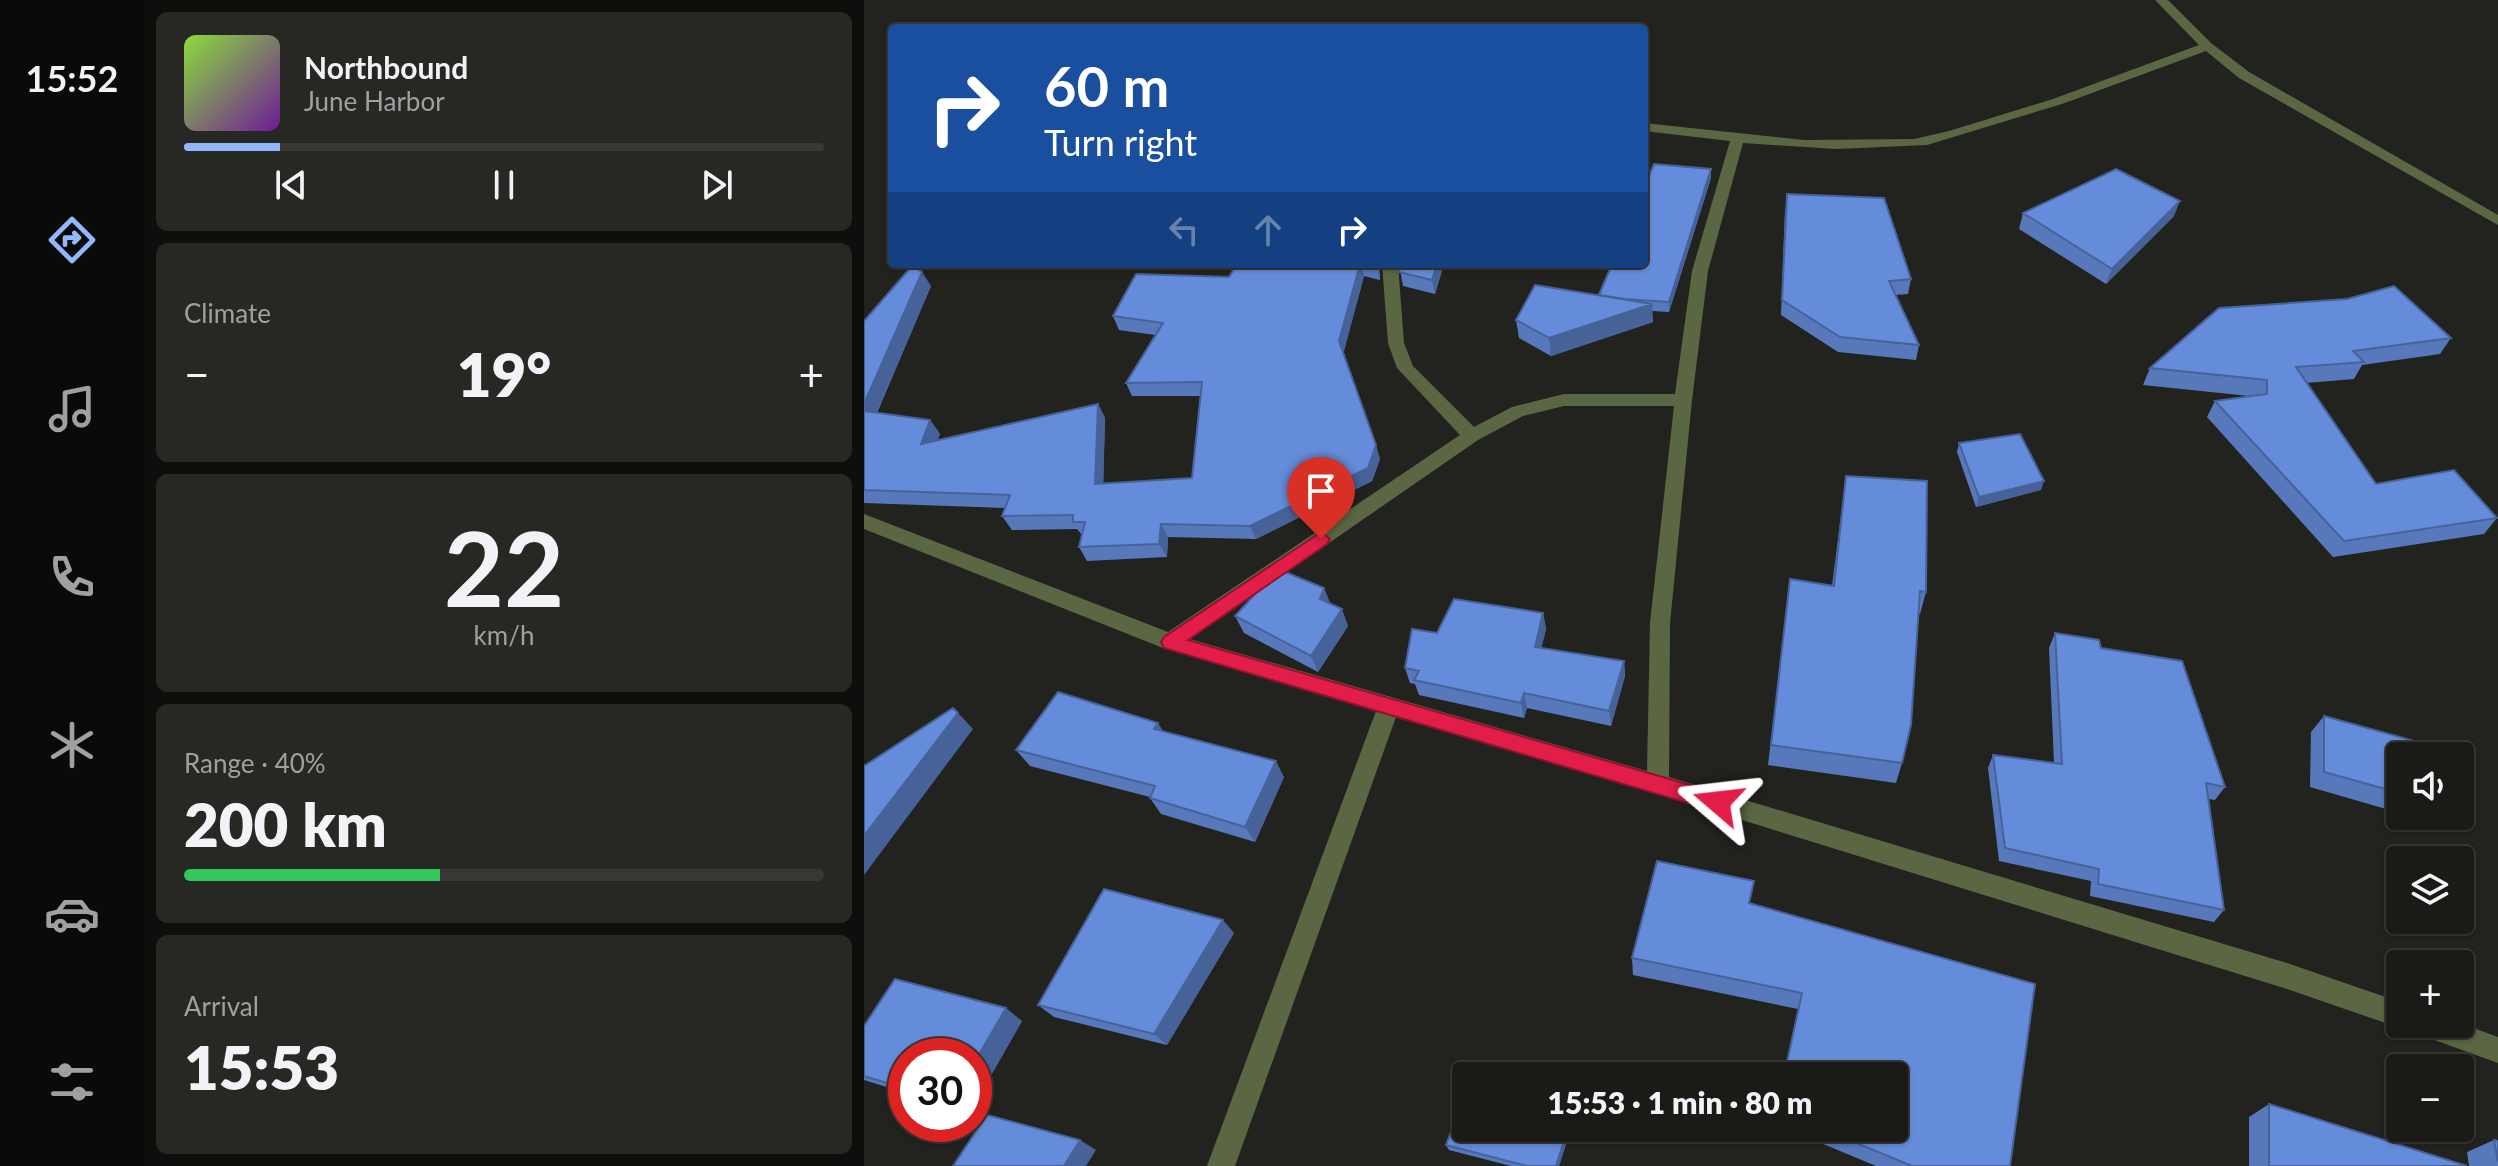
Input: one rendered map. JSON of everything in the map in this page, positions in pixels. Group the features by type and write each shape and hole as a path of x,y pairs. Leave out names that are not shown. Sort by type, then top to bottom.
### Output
{"street":[{"path":"2161,0 2207,46 2244,75 2498,221"},
{"path":"1648,127 1738,138 1852,145 1901,144 1943,138 2092,92 2207,46"},
{"path":"1658,784 1660,623 1683,400 1700,271 1738,138"},
{"path":"1390,268 1396,343 1405,368 1472,436"},
{"path":"1170,642 1472,436 1518,411 1564,400 1683,400"},
{"path":"864,521 1170,642 1658,784 2287,976 2386,1010"},
{"path":"1221,1166 1389,706"},
{"path":"2464,1038 2498,1050"}],"building":[{"path":"1654,164 1711,169 1669,302 1599,295 1610,268 1648,268 1648,178"},
{"path":"2116,169 2180,201 2112,269 2023,213"},
{"path":"1787,194 1884,198 1911,279 1889,281 1919,345 1840,337 1782,300"},
{"path":"910,268 922,272 864,404 864,321"},
{"path":"1235,268 1359,268 1339,341 1376,445 1368,468 1250,526 1161,524 1159,544 1079,547 1085,522 1073,522 1073,515 1002,516 1010,495 864,490 864,411 930,420 921,444 1098,404 1095,484 1192,478 1202,382 1126,383 1163,323 1113,316 1136,274 1229,277"},
{"path":"1399,268 1436,268 1432,280 1399,272"},
{"path":"1535,285 1652,304 1549,338 1516,320"},
{"path":"2394,286 2451,338 2353,351 2364,362 2296,367 2376,484 2454,470 2497,518 2344,541 2215,401 2267,394 2267,380 2150,368 2219,308 2347,299"},
{"path":"2020,434 2044,481 1979,497 1959,443"},
{"path":"1846,476 1927,481 1926,592 1920,591 1911,725 1902,763 1771,745 1790,579 1834,586"},
{"path":"1278,569 1324,588 1320,599 1342,609 1311,656 1235,616"},
{"path":"1454,599 1543,613 1535,647 1624,661 1609,711 1524,693 1521,703 1414,680 1419,671 1405,668 1412,629 1437,633"},
{"path":"2055,633 2099,640 2101,648 2182,661 2225,787 2206,783 2224,910 2098,884 2099,869 2005,848 1993,755 2062,764"},
{"path":"1058,692 1158,723 1154,729 1276,761 1245,827 1150,798 1155,786 1016,750"},
{"path":"953,708 958,713 864,836 864,766"},
{"path":"2324,716 2418,742 2386,742 2386,789 2324,772"},
{"path":"1657,861 1754,881 1749,903 2035,984 2010,1166 1912,1166 1854,1142 1908,1142 1908,1062 1787,1062 1802,993 1632,958"},
{"path":"1104,889 1223,920 1154,1034 1038,1005"},
{"path":"895,979 1006,1008 989,1038 888,1038 888,1083 864,1076 864,1026"},
{"path":"2269,1104 2467,1166 2269,1166"},
{"path":"992,1116 1080,1140 1064,1166 953,1166 969,1142 992,1142"},
{"path":"1452,1129 1452,1142 1564,1142 1556,1166 1527,1166 1446,1145"},
{"path":"2494,1140 2498,1141 2498,1162"}],"route":[{"path":"1321,539 1170,642 1718,802"}]}
